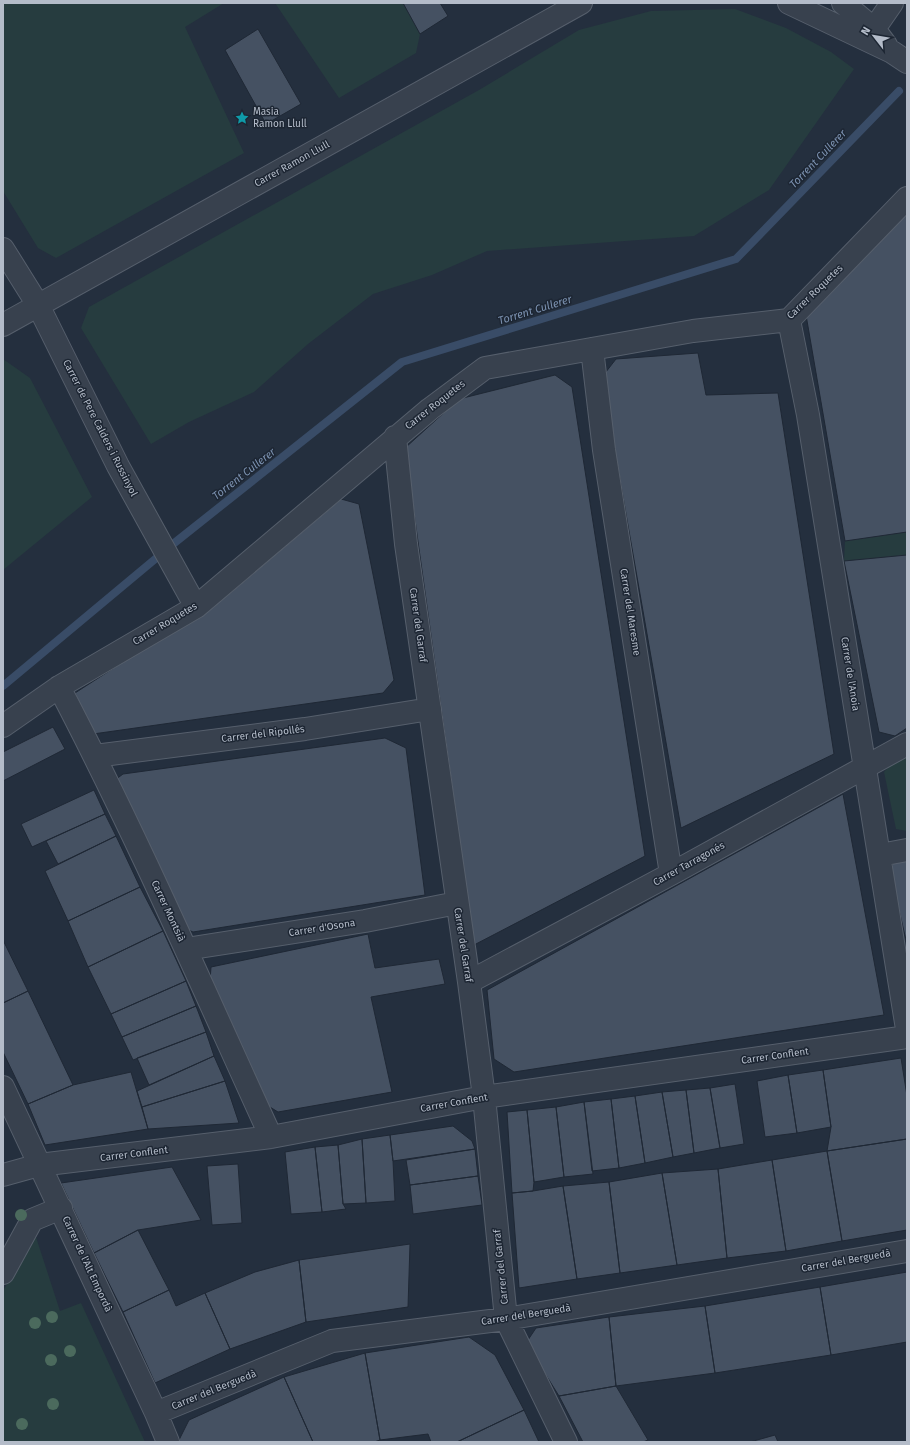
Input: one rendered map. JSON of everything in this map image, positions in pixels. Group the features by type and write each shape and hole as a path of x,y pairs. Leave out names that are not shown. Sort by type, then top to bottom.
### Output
{"street":[{"name":"Carrer Ramon Llull","path":"3,325 581,3"},
{"path":"789,3 900,57"},
{"path":"843,3 874,29 900,57"},
{"path":"874,29 892,3"},
{"name":"Carrer Roquetes","path":"3,726 59,687 196,607 395,437 485,368 693,331 789,320 907,198"},
{"name":"Carrer de Pere Calders i Russinyol","path":"3,249 38,305 118,466 196,607"},
{"name":"Carrer de l'Anoia","path":"789,320 808,415 907,1029"},
{"name":"Carrer del Maresme","path":"592,349 604,450 671,874"},
{"name":"Carrer del Garraf","path":"395,437 406,544 469,982 484,1097 506,1319 566,1442"},
{"name":"Carrer Montsià","path":"59,687 95,756 186,949 270,1137"},
{"name":"Carrer del Ripollés","path":"95,756 305,729 430,709"},
{"name":"Carrer Tarragonés","path":"469,982 671,874 907,744"},
{"path":"880,855 907,850"},
{"name":"Carrer d'Osona","path":"186,949 365,921 457,903"},
{"name":"Carrer Conflent","path":"3,1175 39,1165 270,1137 484,1097 907,1037"},
{"name":"Carrer de l'Alt Empordà","path":"3,1087 156,1413 168,1442"},
{"path":"3,1273 32,1220 60,1208"},
{"name":"Carrer del Berguedà","path":"156,1413 332,1341 506,1319 907,1251"}],"green space":[{"path":"3,3 224,3 185,27 244,153 56,258 38,248 3,191"},
{"path":"275,3 403,3 420,34 416,53 339,98"},
{"path":"735,9 786,28 831,52 854,69 769,190 694,236 487,251 432,275 373,294 308,344 254,392 189,422 151,444 81,328 89,307 479,90 579,30 651,11"},
{"path":"3,359 30,378 92,497 3,570"},
{"path":"907,532 907,555 844,561 845,541"},
{"path":"907,751 907,831 896,829 884,772 901,754"},
{"path":"35,1234 60,1311 81,1303 145,1442 3,1442 3,1291"}],"building":[{"path":"403,3 440,3 448,16 420,34"},
{"path":"258,29 301,104 266,124 225,50"},
{"path":"907,214 907,532 845,541 806,315"},
{"path":"698,353 706,395 778,393 834,754 681,828 602,377 616,359"},
{"path":"555,375 572,387 645,856 474,945 405,448 459,399"},
{"path":"341,499 359,504 394,680 383,693 93,734 75,693 230,593"},
{"path":"907,555 907,728 895,736 879,732 844,561"},
{"path":"53,727 65,749 3,781 3,752"},
{"path":"385,738 406,748 425,895 193,932 180,926 115,780 123,774"},
{"path":"94,790 105,814 32,847 21,824"},
{"path":"843,794 884,1015 514,1072 494,1059 487,990"},
{"path":"105,814 116,836 58,864 46,841"},
{"path":"116,836 140,887 68,921 45,871"},
{"path":"907,857 907,944 890,872 894,859"},
{"path":"140,887 163,931 88,967 68,921"},
{"path":"163,931 186,981 111,1014 88,967"},
{"path":"368,934 375,968 439,959 445,984 371,997 392,1092 278,1112 265,1104 210,981 211,967"},
{"path":"3,940 28,991 3,1003"},
{"path":"186,981 196,1006 122,1037 111,1014"},
{"path":"28,991 73,1085 28,1104 3,1052 3,1003"},
{"path":"196,1006 206,1032 133,1060 122,1037"},
{"path":"206,1032 214,1056 149,1085 137,1058"},
{"path":"214,1056 225,1081 142,1107 137,1091"},
{"path":"901,1058 907,1096 907,1139 827,1151 831,1127 823,1070"},
{"path":"823,1070 831,1127 797,1133 788,1075"},
{"path":"131,1072 148,1129 45,1145 28,1104 73,1085"},
{"path":"788,1075 797,1133 765,1137 757,1081"},
{"path":"225,1081 239,1123 148,1129 142,1107"},
{"path":"735,1084 744,1144 720,1148 710,1088"},
{"path":"710,1088 720,1148 694,1153 686,1090"},
{"path":"686,1090 694,1153 673,1157 662,1092"},
{"path":"662,1092 673,1157 645,1163 635,1096"},
{"path":"635,1096 645,1163 619,1168 611,1099"},
{"path":"611,1099 619,1168 592,1171 584,1102"},
{"path":"584,1102 593,1174 564,1177 556,1107"},
{"path":"556,1107 564,1177 534,1182 527,1110"},
{"path":"527,1110 534,1182 533,1191 512,1193 507,1112"},
{"path":"453,1126 472,1141 475,1149 393,1161 390,1135"},
{"path":"390,1135 395,1201 366,1203 362,1139"},
{"path":"362,1139 366,1203 343,1204 338,1145"},
{"path":"907,1139 907,1230 842,1241 827,1151"},
{"path":"338,1145 343,1204 346,1209 322,1212 315,1147"},
{"path":"315,1147 322,1212 291,1214 285,1152"},
{"path":"475,1149 478,1176 410,1185 406,1160"},
{"path":"827,1151 842,1241 786,1251 772,1160"},
{"path":"772,1160 786,1251 727,1258 718,1169"},
{"path":"238,1164 242,1223 212,1225 207,1166"},
{"path":"172,1167 201,1220 138,1230 94,1253 61,1183"},
{"path":"718,1169 727,1258 677,1265 662,1173"},
{"path":"662,1173 677,1265 620,1273 609,1182"},
{"path":"478,1176 482,1205 413,1214 410,1185"},
{"path":"609,1182 620,1273 577,1279 563,1186"},
{"path":"563,1186 577,1279 519,1288 512,1193"},
{"path":"138,1230 169,1290 123,1312 94,1253"},
{"path":"410,1244 408,1307 306,1322 299,1260"},
{"path":"299,1260 306,1322 230,1349 205,1293 255,1272"},
{"path":"907,1272 907,1342 831,1355 820,1287"},
{"path":"820,1287 831,1355 715,1373 705,1306"},
{"path":"169,1290 176,1306 205,1293 230,1349 155,1383 123,1312"},
{"path":"705,1306 715,1373 616,1386 609,1317"},
{"path":"609,1317 616,1386 559,1396 526,1343 536,1328"},
{"path":"469,1337 495,1355 524,1410 457,1442 431,1442 428,1434 380,1440 365,1353"},
{"path":"365,1353 380,1440 374,1442 313,1442 284,1377"},
{"path":"284,1377 313,1442 178,1442 189,1420"},
{"path":"616,1386 648,1440 643,1442 583,1442 559,1396"},
{"path":"524,1410 539,1442 457,1442"},
{"path":"775,1435 778,1442 750,1442"}],"waterway":[{"name":"Torrent Cullerer","path":"168,548 402,362 736,259 899,91"},
{"name":"Torrent Cullerer","path":"3,686 160,555"}],"place":[{"name":"Masia Ramon Llull","path":"242,118"}]}
